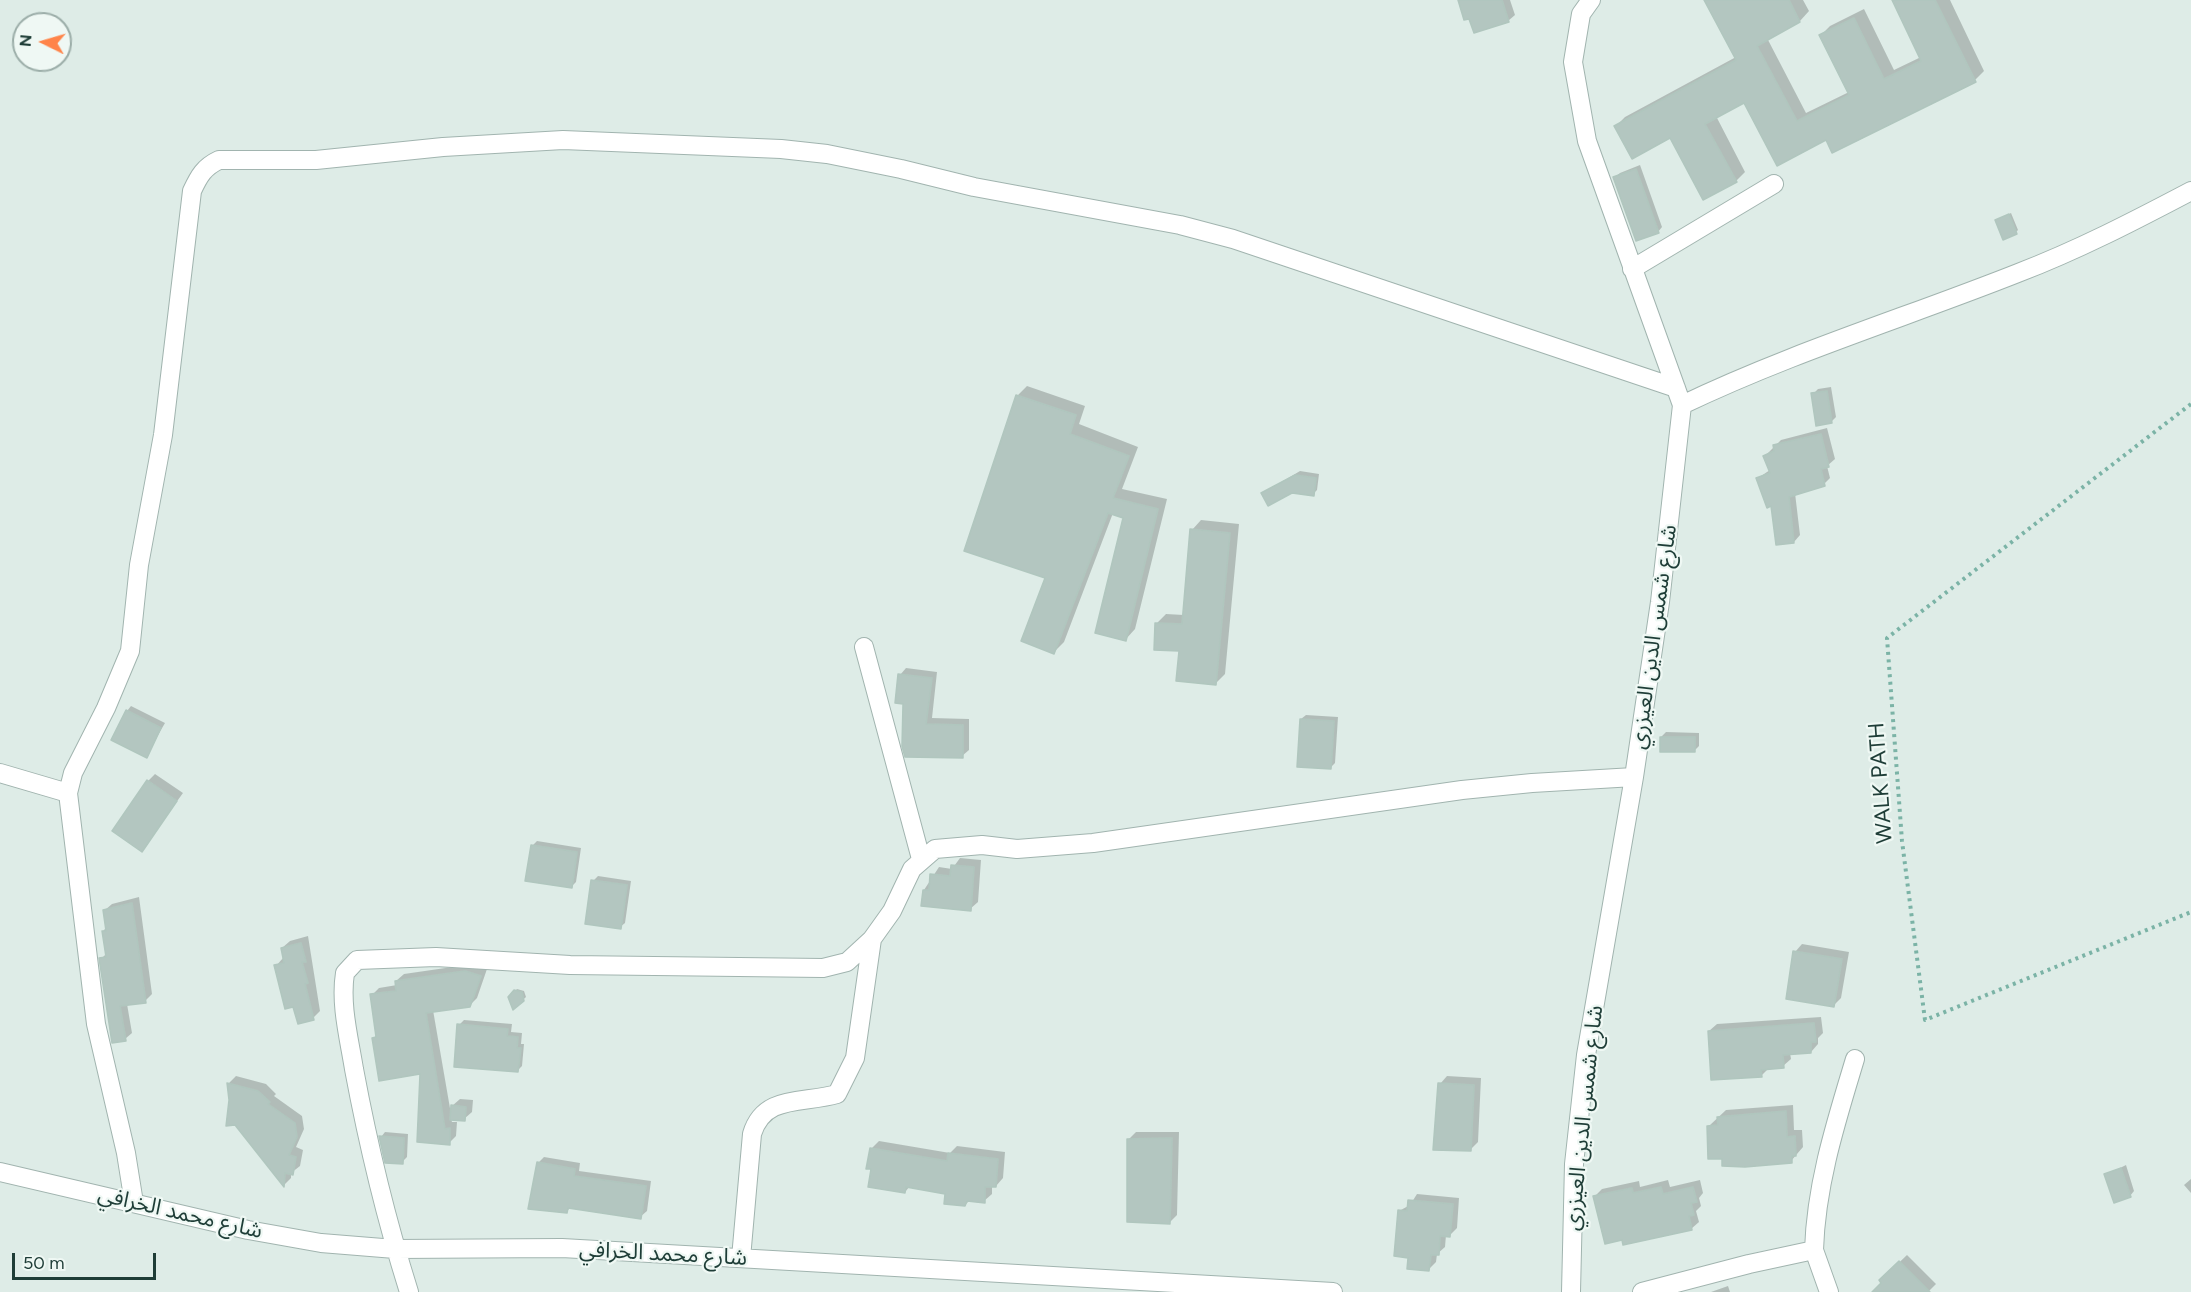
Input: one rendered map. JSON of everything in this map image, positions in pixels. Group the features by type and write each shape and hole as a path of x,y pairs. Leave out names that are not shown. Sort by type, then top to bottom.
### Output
{"street":[{"name":"شارع شمس الدين العيزري","path":"1571,1292 1574,1164 1586,1055 1634,777 1660,602 1679,396 1587,141 1573,62 1582,5"},
{"path":"134,1203 126,1153 96,1024 68,793 73,773 106,708 130,651 139,565 163,435 192,191 200,174 219,160 316,160 443,147 563,140 781,149 827,154 975,187 1180,225 1233,239 1679,396 1768,369 2020,273 2111,233 2191,191"},
{"path":"1632,269 1774,184"},
{"path":"864,647 921,859"},
{"path":"0,773 68,793"},
{"path":"409,1292 395,1249 362,1109 344,1004 345,973 352,963 367,959 436,957 618,967 823,968 847,962 872,939 892,911 912,869 935,849 982,845 1017,849 1093,843 1462,790 1634,777"},
{"path":"741,1258 752,1134 756,1118 767,1108 837,1094 855,1058 872,939"},
{"path":"1829,1292 1814,1250 1815,1221 1826,1155 1855,1059"},
{"name":"شارع محمد الخرافي","path":"0,1172 248,1230 321,1242 395,1249 562,1248 1333,1292"},
{"path":"1642,1292 1749,1264 1814,1250"}],"path":[{"name":"WALK PATH","path":"2191,404 1887,638 1902,841 1925,1020 2191,912"}],"building":[{"path":"1458,0 1502,0 1509,22 1474,33 1469,19 1464,20"},
{"path":"1704,0 1789,0 1800,22 1757,46 1797,121 1849,95 1819,35 1854,18 1884,79 1921,61 1892,0 1935,0 1976,82 1832,153 1826,140 1777,166 1744,103 1705,124 1737,182 1703,200 1670,138 1632,159 1614,126 1736,60"},
{"path":"1636,169 1659,233 1636,241 1613,177"},
{"path":"2009,214 2017,234 2003,240 1995,220"},
{"path":"1827,391 1832,423 1816,426 1811,393"},
{"path":"1016,395 1076,415 1070,434 1129,456 1113,498 1158,509 1126,641 1095,633 1123,518 1108,513 1054,654 1021,641 1045,578 964,551"},
{"path":"1821,434 1829,467 1821,469 1825,486 1789,497 1794,543 1776,545 1771,506 1767,508 1756,478 1770,473 1763,456 1774,451 1773,445"},
{"path":"1295,475 1316,478 1314,496 1292,493 1268,506 1261,493"},
{"path":"1190,529 1230,533 1216,685 1176,681 1179,651 1154,650 1155,623 1182,624"},
{"path":"898,674 932,678 926,724 963,725 963,758 905,757 902,746 903,704 895,703"},
{"path":"126,710 161,728 147,758 111,740"},
{"path":"1300,719 1334,721 1331,769 1297,767"},
{"path":"1660,737 1695,737 1695,752 1660,752"},
{"path":"147,780 177,801 142,852 112,831"},
{"path":"531,845 577,852 572,888 525,881"},
{"path":"951,865 974,867 971,911 921,906 923,890 929,890 930,874 950,876"},
{"path":"591,880 627,885 621,929 585,924"},
{"path":"132,903 146,1003 120,1006 126,1041 112,1043 99,958 106,957 102,931 106,931 103,910"},
{"path":"301,943 306,962 302,962 308,983 305,984 314,1020 298,1024 293,1007 285,1009 274,965 284,963 281,948"},
{"path":"1793,951 1842,959 1834,1007 1786,999"},
{"path":"465,971 481,976 470,1007 426,1013 445,1129 450,1128 450,1145 417,1142 420,1074 379,1081 372,1038 376,1037 370,994 396,991 395,981"},
{"path":"514,990 522,992 524,1001 513,1010 508,997"},
{"path":"1814,1023 1816,1042 1811,1042 1811,1053 1783,1055 1784,1068 1761,1070 1762,1077 1711,1080 1708,1031"},
{"path":"457,1024 508,1029 507,1036 518,1037 517,1048 521,1048 518,1072 454,1067"},
{"path":"227,1083 258,1091 270,1102 268,1104 295,1123 297,1137 289,1155 296,1157 293,1175 285,1173 284,1187 235,1125 226,1126 229,1100"},
{"path":"1438,1083 1474,1085 1471,1151 1433,1150"},
{"path":"451,1105 466,1107 465,1121 450,1120"},
{"path":"1786,1111 1787,1137 1795,1136 1796,1156 1792,1156 1792,1163 1745,1167 1722,1166 1722,1159 1708,1159 1707,1126 1718,1125 1717,1117"},
{"path":"379,1136 404,1138 403,1164 385,1163"},
{"path":"1172,1138 1170,1224 1127,1222 1127,1139"},
{"path":"870,1148 947,1161 948,1153 998,1159 996,1187 985,1187 985,1203 967,1201 965,1206 944,1204 945,1194 906,1187 905,1193 868,1187 871,1169 866,1169"},
{"path":"537,1162 575,1169 574,1176 646,1186 641,1219 568,1208 567,1213 528,1209"},
{"path":"2121,1168 2131,1197 2114,1203 2104,1174"},
{"path":"1661,1187 1663,1194 1693,1187 1697,1202 1691,1203 1694,1215 1689,1216 1692,1230 1623,1245 1622,1240 1605,1244 1593,1196 1632,1188 1633,1193"},
{"path":"1408,1200 1453,1204 1450,1237 1440,1236 1439,1255 1431,1255 1429,1271 1407,1269 1408,1258 1394,1256 1398,1210 1407,1211"},
{"path":"1899,1261 1930,1292 1872,1292 1881,1283 1879,1280"}]}
